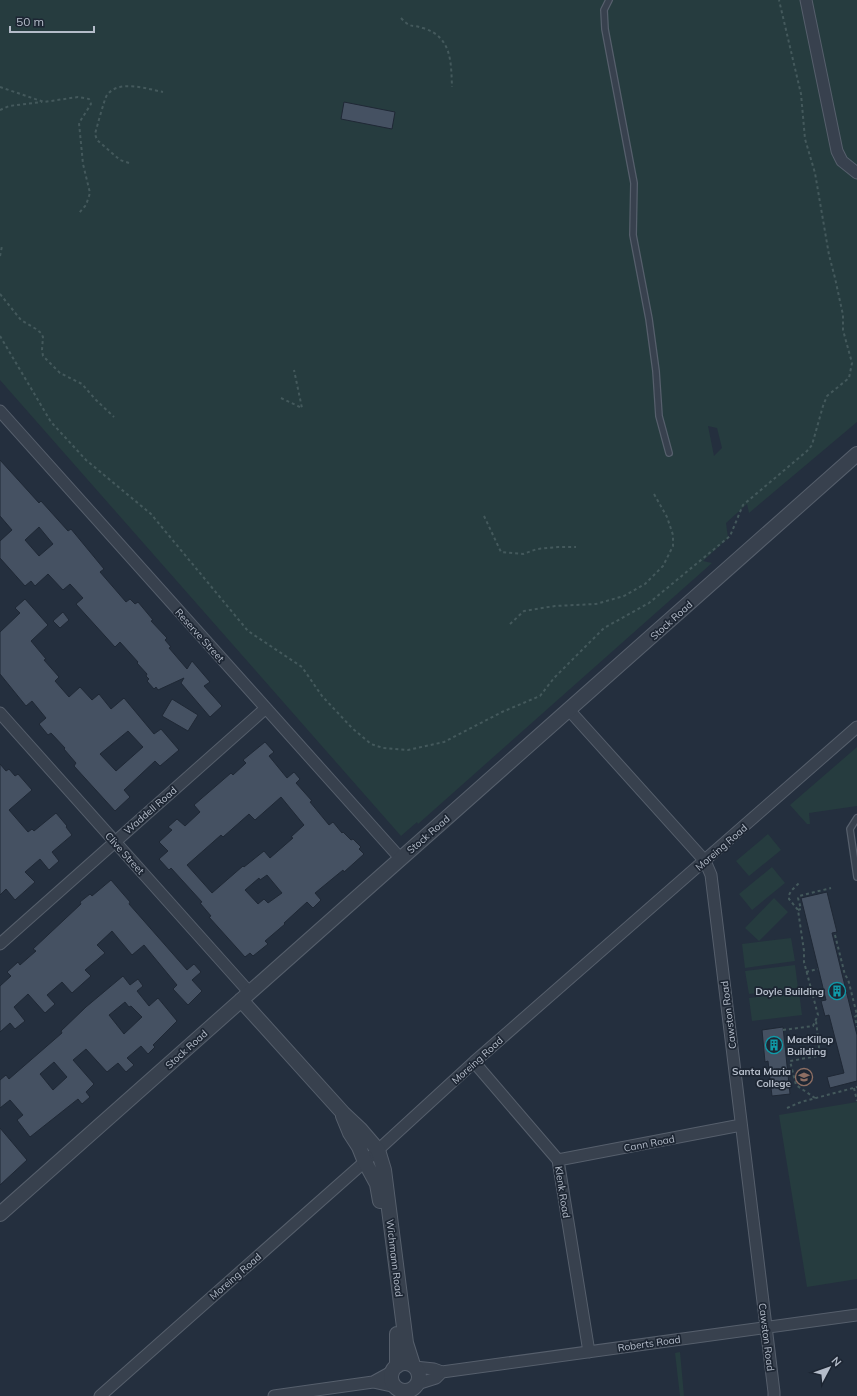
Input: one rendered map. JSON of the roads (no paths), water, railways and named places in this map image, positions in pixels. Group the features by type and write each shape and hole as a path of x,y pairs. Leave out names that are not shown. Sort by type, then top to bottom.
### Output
{"street":[{"path":"806,0 837,151 842,161 857,173"},
{"name":"Reserve Street","path":"2,416 401,859"},
{"name":"Stock Road","path":"0,1214 857,454"},
{"name":"Waddell Road","path":"0,944 266,708"},
{"name":"Cawston Road","path":"569,710 705,861 711,875 774,1396"},
{"name":"Clive Street","path":"0,713 114,842 343,1113 360,1129 378,1150"},
{"name":"Moreing Road","path":"100,1396 378,1150 474,1062 857,727"},
{"name":"Klenk Road","path":"474,1062 558,1160 589,1352"},
{"name":"Clive Street","path":"343,1113 350,1133 359,1147 364,1162"},
{"name":"Cann Road","path":"558,1160 741,1126"},
{"name":"Wichmann Road","path":"378,1150 384,1170 406,1343 414,1366"},
{"name":"Wichmann Road","path":"364,1162 377,1184 379,1194 397,1333 395,1368"},
{"name":"Roberts Road","path":"414,1366 434,1368 442,1372 857,1315"},
{"path":"274,1396 373,1382 406,1363 414,1366 419,1376 416,1389 408,1391 398,1391 373,1382"},
{"path":"395,1368 392,1381 398,1391"},
{"name":"Roberts Road","path":"416,1389 436,1378 442,1372"}],"lane":[{"path":"609,0 604,10 605,29 634,183 633,234 649,319 656,371 659,416 669,454"},
{"path":"857,818 850,829 857,877"}],"place":[{"name":"Doyle Building","path":"837,991"},
{"name":"MacKillop Building","path":"774,1045"},
{"name":"Santa Maria College","path":"804,1077"}]}
